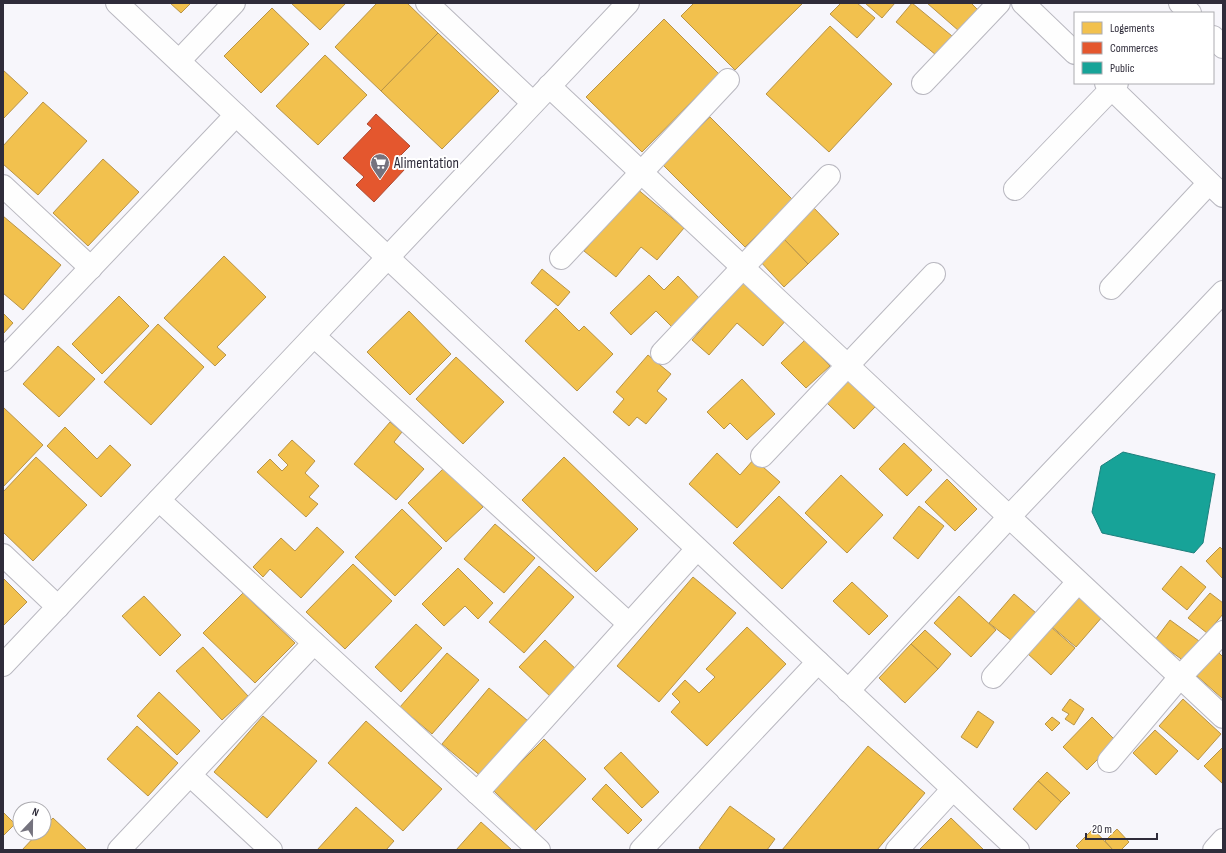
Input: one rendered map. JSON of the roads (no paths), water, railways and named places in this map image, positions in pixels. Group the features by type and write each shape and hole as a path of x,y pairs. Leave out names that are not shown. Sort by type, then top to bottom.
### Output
{"street":[{"path":"117,3 1018,850"},
{"path":"179,61 234,3"},
{"path":"427,3 533,103"},
{"path":"3,665 628,3"},
{"path":"923,83 999,3"},
{"path":"1023,3 1074,52"},
{"path":"1214,38 1223,47"},
{"path":"560,258 728,80"},
{"path":"1015,189 1112,85 1216,189 1110,288"},
{"path":"549,86 1223,717"},
{"path":"3,360 236,115"},
{"path":"662,353 829,176"},
{"path":"3,186 91,268"},
{"path":"762,456 934,274"},
{"path":"848,691 1008,517 1223,292"},
{"path":"314,336 629,624"},
{"path":"159,500 539,850"},
{"path":"477,793 697,549"},
{"path":"3,555 58,607"},
{"path":"993,677 1078,582"},
{"path":"1109,761 1180,677 1223,632"},
{"path":"119,850 314,643"},
{"path":"641,850 818,662"},
{"path":"190,775 271,850"},
{"path":"897,850 953,789"},
{"path":"1214,850 1223,840"}],"place":[{"name":"Alimentation","path":"380,180"}]}
